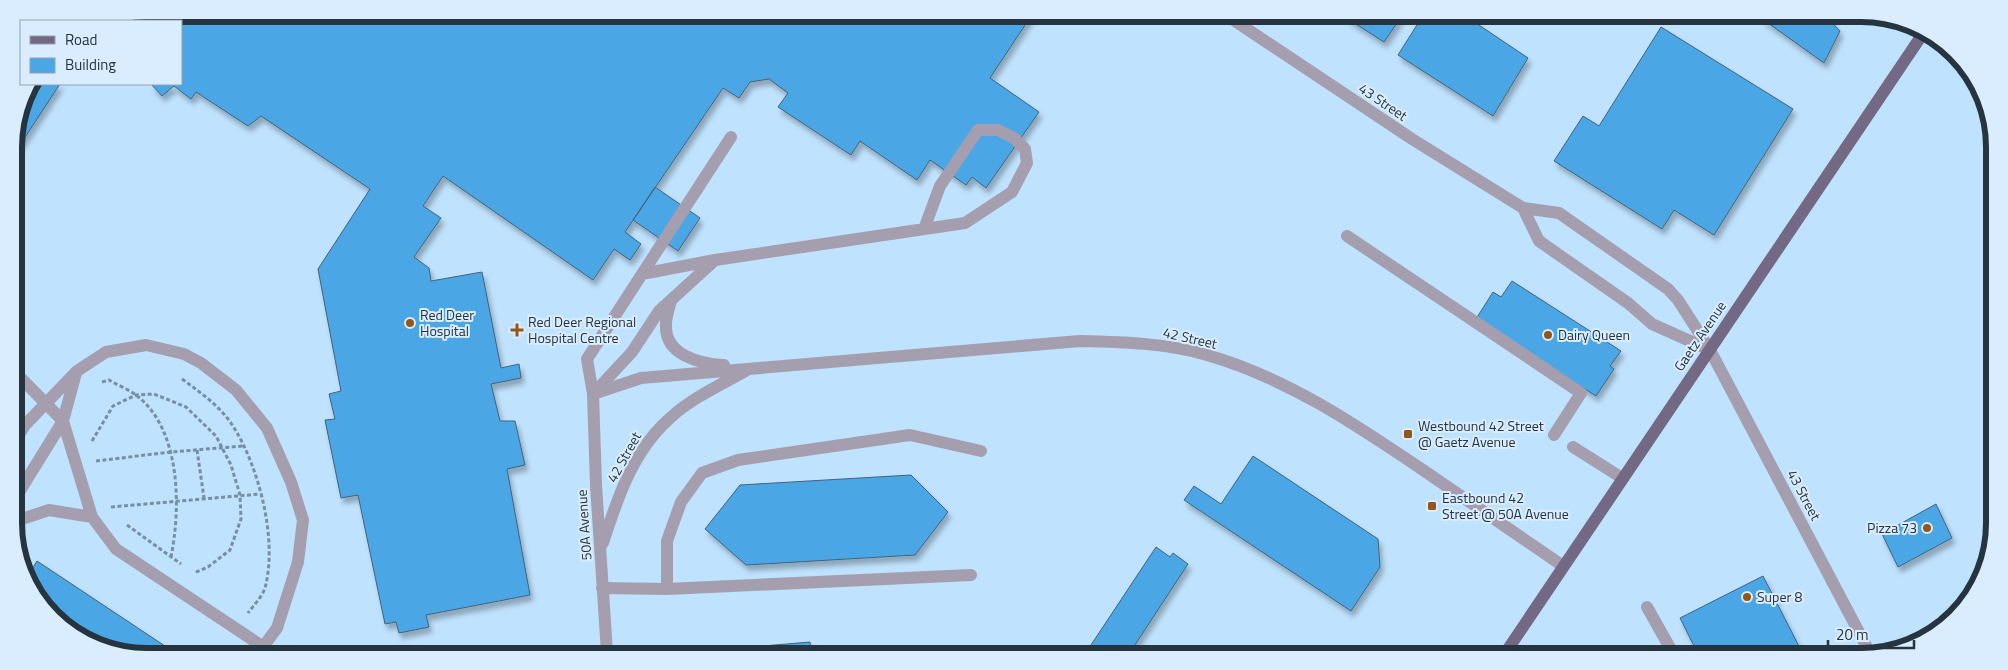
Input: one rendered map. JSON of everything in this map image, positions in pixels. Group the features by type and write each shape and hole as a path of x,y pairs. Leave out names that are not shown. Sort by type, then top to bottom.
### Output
{"main road":[{"name":"Gaetz Avenue","path":"1509,647 1920,38"}],"street":[{"name":"43 Street","path":"1237,22 1412,139 1524,208 1559,212 1656,279 1678,300 1710,350 1867,647"},
{"path":"642,274 715,260 924,229 964,223 1012,192 1027,163 1025,149 1014,138 998,130 978,130 940,186 924,229"},
{"name":"50A Avenue","path":"607,648 594,442 594,394 587,359 730,137"},
{"path":"1524,208 1538,240 1628,303 1652,324 1710,350"},
{"path":"1346,236 1581,393 1554,435"},
{"path":"594,394 632,352 659,311 715,260"},
{"path":"671,301 666,324 669,342 674,348 688,357 716,365 751,368"},
{"name":"42 Street","path":"594,394 641,378 751,368 1080,342 1126,342 1162,346 1207,355 1250,370 1283,384 1323,405 1564,566"},
{"path":"22,430 77,371 106,352 146,345 184,354 201,363 236,390 267,428 291,482 303,520 298,562 277,628 268,648"},
{"name":"42 Street","path":"601,550 614,508 634,464 656,430 687,404 751,368"},
{"path":"22,487 62,421 77,371"},
{"path":"22,379 62,421 92,517 116,549 264,648"},
{"path":"667,590 667,541 681,502 702,474 738,460 910,434 982,451"},
{"path":"1573,447 1622,478"},
{"path":"22,519 49,510 92,517"},
{"path":"602,588 667,590 971,575"},
{"path":"1647,607 1669,647"}],"path":[{"path":"174,376 182,379 214,403 232,426 251,464 260,494 270,554 265,590 249,612 241,606"},
{"path":"100,382 108,380 136,395 156,417 171,452 177,500 176,532 171,557"},
{"path":"88,437 90,445 114,406 136,395 154,394 186,407 216,436 231,465 240,495 241,519 230,550 208,567 194,573"},
{"path":"92,453 94,462 171,452 242,446"},
{"path":"197,450 204,498"},
{"path":"112,507 260,494"},
{"path":"108,498 116,513"},
{"path":"121,519 126,525 202,579"}],"building":[{"name":"Red Deer Hospital","path":"1027,22 990,78 1039,112 986,188 972,177 966,185 930,160 917,180 860,141 851,155 778,107 788,93 769,79 750,82 739,98 723,88 625,232 641,244 630,260 614,249 593,280 443,176 423,206 441,218 414,257 429,268 431,281 482,272 501,368 519,364 521,378 491,384 500,421 515,421 525,465 507,469 530,595 426,615 429,627 399,633 396,622 385,624 358,495 341,498 325,420 335,419 329,394 341,391 318,269 370,189 261,116 248,126 196,92 191,99 174,86 162,96 152,85 182,85 182,23"},
{"path":"1353,22 1397,22 1384,42"},
{"path":"1419,22 1475,22 1528,58 1493,116 1398,55"},
{"path":"1767,22 1832,22 1840,31 1824,63"},
{"path":"1661,27 1793,109 1714,235 1674,210 1662,229 1554,161 1583,116 1599,126"},
{"path":"39,85 59,85 23,140 29,107"},
{"path":"655,187 700,218 678,251 633,220"},
{"name":"Dairy Queen","path":"1512,281 1621,351 1610,366 1614,369 1596,396 1476,319 1493,292 1501,297"},
{"path":"1253,456 1378,539 1380,567 1351,611 1184,500 1194,486 1221,504"},
{"path":"911,475 948,512 915,555 746,565 705,529 740,485"},
{"path":"1936,504 1952,538 1898,567 1882,534"},
{"path":"1156,547 1170,557 1173,553 1188,564 1133,647 1089,647"},
{"path":"37,561 168,648 148,648 115,643 85,631 71,622 48,599 32,570"},
{"name":"Super 8","path":"1763,576 1799,647 1695,647 1680,618"},
{"path":"810,642 811,648 743,648"}],"place":[{"name":"Red Deer Hospital","path":"410,323"},
{"name":"Red Deer Regional Hospital Centre","path":"517,330"},
{"name":"Dairy Queen","path":"1548,335"},
{"name":"Westbound 42 Street @ Gaetz Avenue","path":"1408,434"},
{"name":"Eastbound 42 Street @ 50A Avenue","path":"1432,506"},
{"name":"Pizza 73","path":"1927,528"},
{"name":"Super 8","path":"1747,597"}]}
